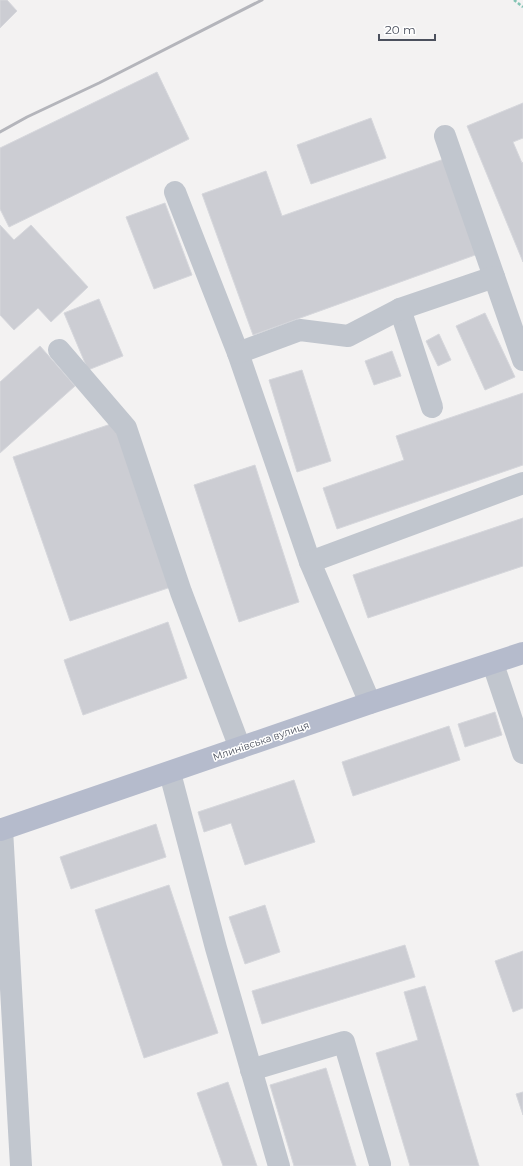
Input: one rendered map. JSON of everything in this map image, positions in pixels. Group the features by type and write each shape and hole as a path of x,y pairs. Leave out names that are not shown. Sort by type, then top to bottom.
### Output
{"main road":[{"name":"Млинівська вулиця","path":"1,830 523,653"}],"lane":[{"path":"445,136 523,360"},
{"path":"175,192 238,353 310,562 370,704"},
{"path":"238,353 300,330 348,336 400,309 494,277"},
{"path":"400,309 432,407"},
{"path":"59,350 126,428 181,592 240,748"},
{"path":"310,562 523,483"},
{"path":"493,664 523,753"},
{"path":"170,773 216,948 279,1166"},
{"path":"1,830 21,1166"},
{"path":"252,1070 344,1042 380,1164"}],"path":[{"path":"514,0 523,7"}],"building":[{"path":"0,0 7,0 17,11 0,28"},
{"path":"157,72 189,139 9,227 0,209 0,148"},
{"path":"523,103 523,138 513,142 522,163 523,162 523,262 467,126"},
{"path":"371,118 386,158 311,184 297,145"},
{"path":"444,159 478,254 253,335 202,194 266,171 282,216"},
{"path":"165,203 192,275 154,289 126,217"},
{"path":"0,225 14,240 31,225 88,287 51,322 38,308 14,330 0,315"},
{"path":"99,299 123,356 88,370 64,313"},
{"path":"485,313 515,377 485,390 456,326"},
{"path":"439,334 451,360 438,366 426,341"},
{"path":"40,346 75,386 0,453 0,382"},
{"path":"392,351 401,376 374,385 365,361"},
{"path":"302,370 331,461 297,472 269,380"},
{"path":"523,393 523,465 337,529 323,488 404,460 396,436"},
{"path":"114,423 171,587 70,621 13,457"},
{"path":"255,465 299,602 239,622 194,485"},
{"path":"523,518 523,566 368,618 353,575"},
{"path":"168,622 187,678 83,715 64,660"},
{"path":"495,712 502,735 465,747 458,724"},
{"path":"449,726 460,760 353,796 342,762"},
{"path":"294,780 315,842 245,865 231,823 204,832 198,812"},
{"path":"156,824 166,857 71,889 60,857"},
{"path":"169,885 218,1033 144,1058 95,910"},
{"path":"265,905 280,952 245,964 229,917"},
{"path":"405,945 415,977 262,1024 252,991"},
{"path":"523,951 523,1008 513,1012 495,961"},
{"path":"425,986 479,1166 410,1166 376,1053 418,1040 404,992"},
{"path":"326,1068 356,1166 294,1166 270,1085"},
{"path":"228,1082 257,1166 223,1166 197,1093"},
{"path":"523,1092 523,1115 516,1094"}],"railway":[{"path":"0,132 27,117 99,83 262,0"}]}
